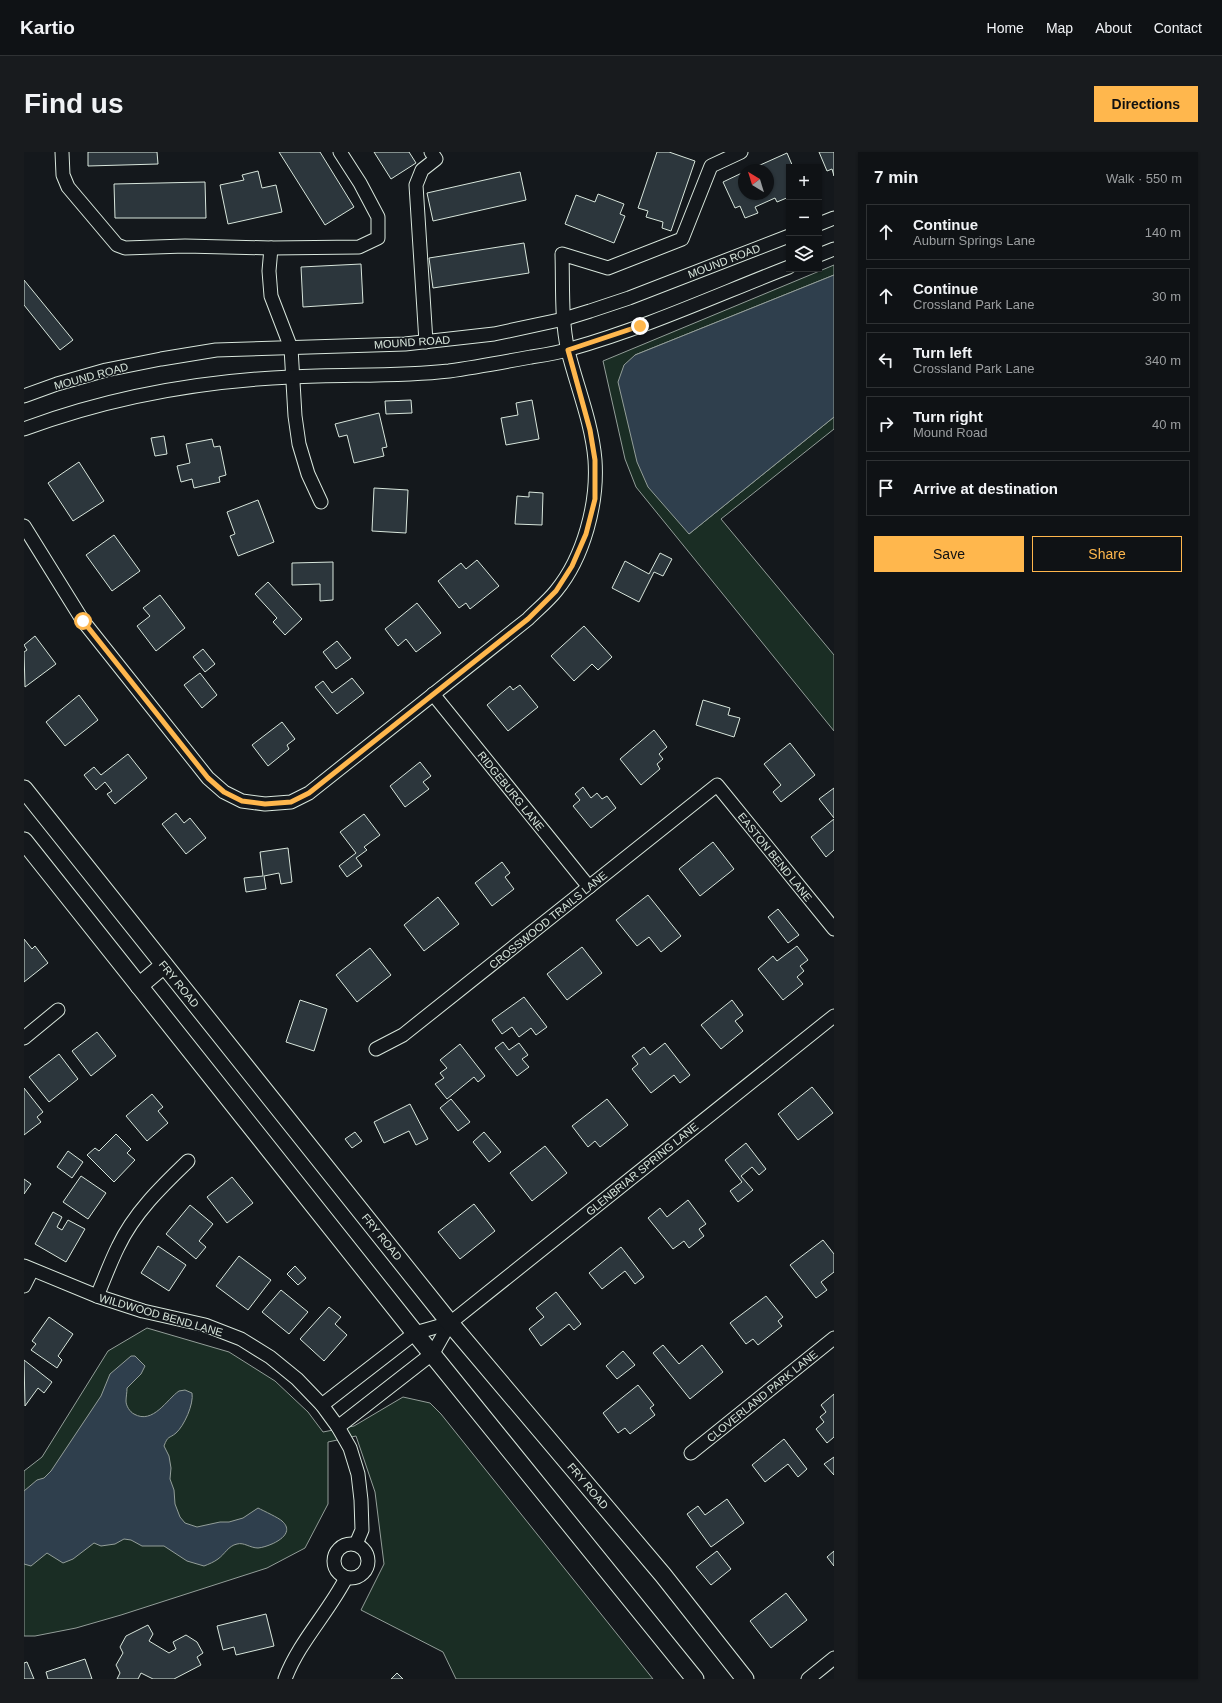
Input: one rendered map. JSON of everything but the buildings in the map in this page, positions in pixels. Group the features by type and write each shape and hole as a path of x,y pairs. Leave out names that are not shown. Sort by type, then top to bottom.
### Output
{"main road":[{"name":"FRY ROAD","path":"24,789 450,1323 663,1575 746,1679"},
{"path":"24,841 416,1333 695,1679"},
{"path":"139,986 164,965"}],"street":[{"path":"62,152 63,175 68,187 117,245 125,248 185,246 270,248 359,247 378,238 378,217 360,183 340,152"},
{"path":"426,342 416,185 422,170 436,159 432,152"},
{"path":"24,526 88,627 208,778 224,792 242,801 265,804 291,802 309,793 528,619 556,591 572,566 586,534 595,499 595,460 590,430 568,350 564,319 562,254 608,268 682,239 711,166 741,152"},
{"path":"822,223 834,218"},
{"name":"MOUND ROAD","path":"24,396 57,384 106,370 216,350 405,344 494,334 564,319 629,298 786,237"},
{"path":"270,248 269,271 271,296 291,348 292,377 299,444 308,474 321,502"},
{"path":"822,254 834,249"},
{"path":"24,429 95,406 159,392 217,382 292,377 406,374 449,371 568,350 640,326 786,268"},
{"name":"RIDGEBURG LANE","path":"433,694 589,887"},
{"name":"CROSSWOOD TRAILS LANE","path":"376,1050 403,1035 717,785"},
{"name":"EASTON BEND LANE","path":"717,785 834,929"},
{"path":"24,1038 58,1010"},
{"name":"GLENBRIAR SPRING LANE","path":"450,1323 834,1016"},
{"path":"97,1296 118,1247 135,1219 157,1191 188,1161"},
{"path":"24,1286 28,1268"},
{"name":"WILDWOOD BEND LANE","path":"28,1268 97,1296 143,1311 205,1325 241,1339 270,1357 297,1379 322,1405 338,1427 350,1448 358,1474 361,1500 362,1530 356,1544"},
{"path":"322,1405 416,1333 450,1323"},
{"path":"338,1427 433,1353 450,1323"},
{"name":"CLOVERLAND PARK LANE","path":"690,1453 834,1338"},
{"path":"356,1544 365,1549 369,1558 369,1564 361,1576 346,1578 336,1569 334,1564 335,1554 344,1545 356,1544"},
{"path":"285,1679 291,1663 337,1596 346,1578"},
{"path":"808,1679 834,1658"}],"green space":[{"path":"834,265 834,275 635,355 689,534 834,417 834,429 721,519 834,655 834,731 636,487 625,459 603,361 817,272 822,272 822,270"},
{"path":"147,1328 229,1352 275,1381 308,1412 323,1432 354,1426 403,1397 430,1403 441,1414 653,1679 456,1679 443,1652 361,1610 384,1564 375,1492 356,1436 328,1442 328,1504 305,1548 267,1568 121,1615 76,1628 35,1636 24,1636 24,1471 42,1457 108,1351"}],"water":[{"path":"834,275 834,417 689,534 648,487 637,462 618,382 624,365 635,355"},
{"path":"131,1356 135,1356 145,1366 141,1374 127,1388 127,1405 134,1414 147,1416 153,1414 179,1391 185,1390 192,1393 190,1409 185,1420 179,1430 168,1439 164,1446 169,1456 171,1468 170,1479 174,1490 175,1504 180,1517 185,1523 197,1527 220,1522 229,1522 243,1518 258,1508 282,1521 286,1526 287,1531 275,1543 258,1548 242,1544 234,1545 218,1559 204,1566 187,1561 164,1546 142,1546 131,1540 124,1539 115,1544 101,1546 94,1543 73,1559 63,1563 47,1553 31,1566 24,1564 24,1491 37,1480 44,1478 51,1471 101,1396 110,1374"}],"route":[{"path":"83,621 208,778 224,792 242,801 265,804 291,802 309,793 528,619 556,591 572,566 586,534 595,499 595,460 590,430 568,350 640,326"}]}
